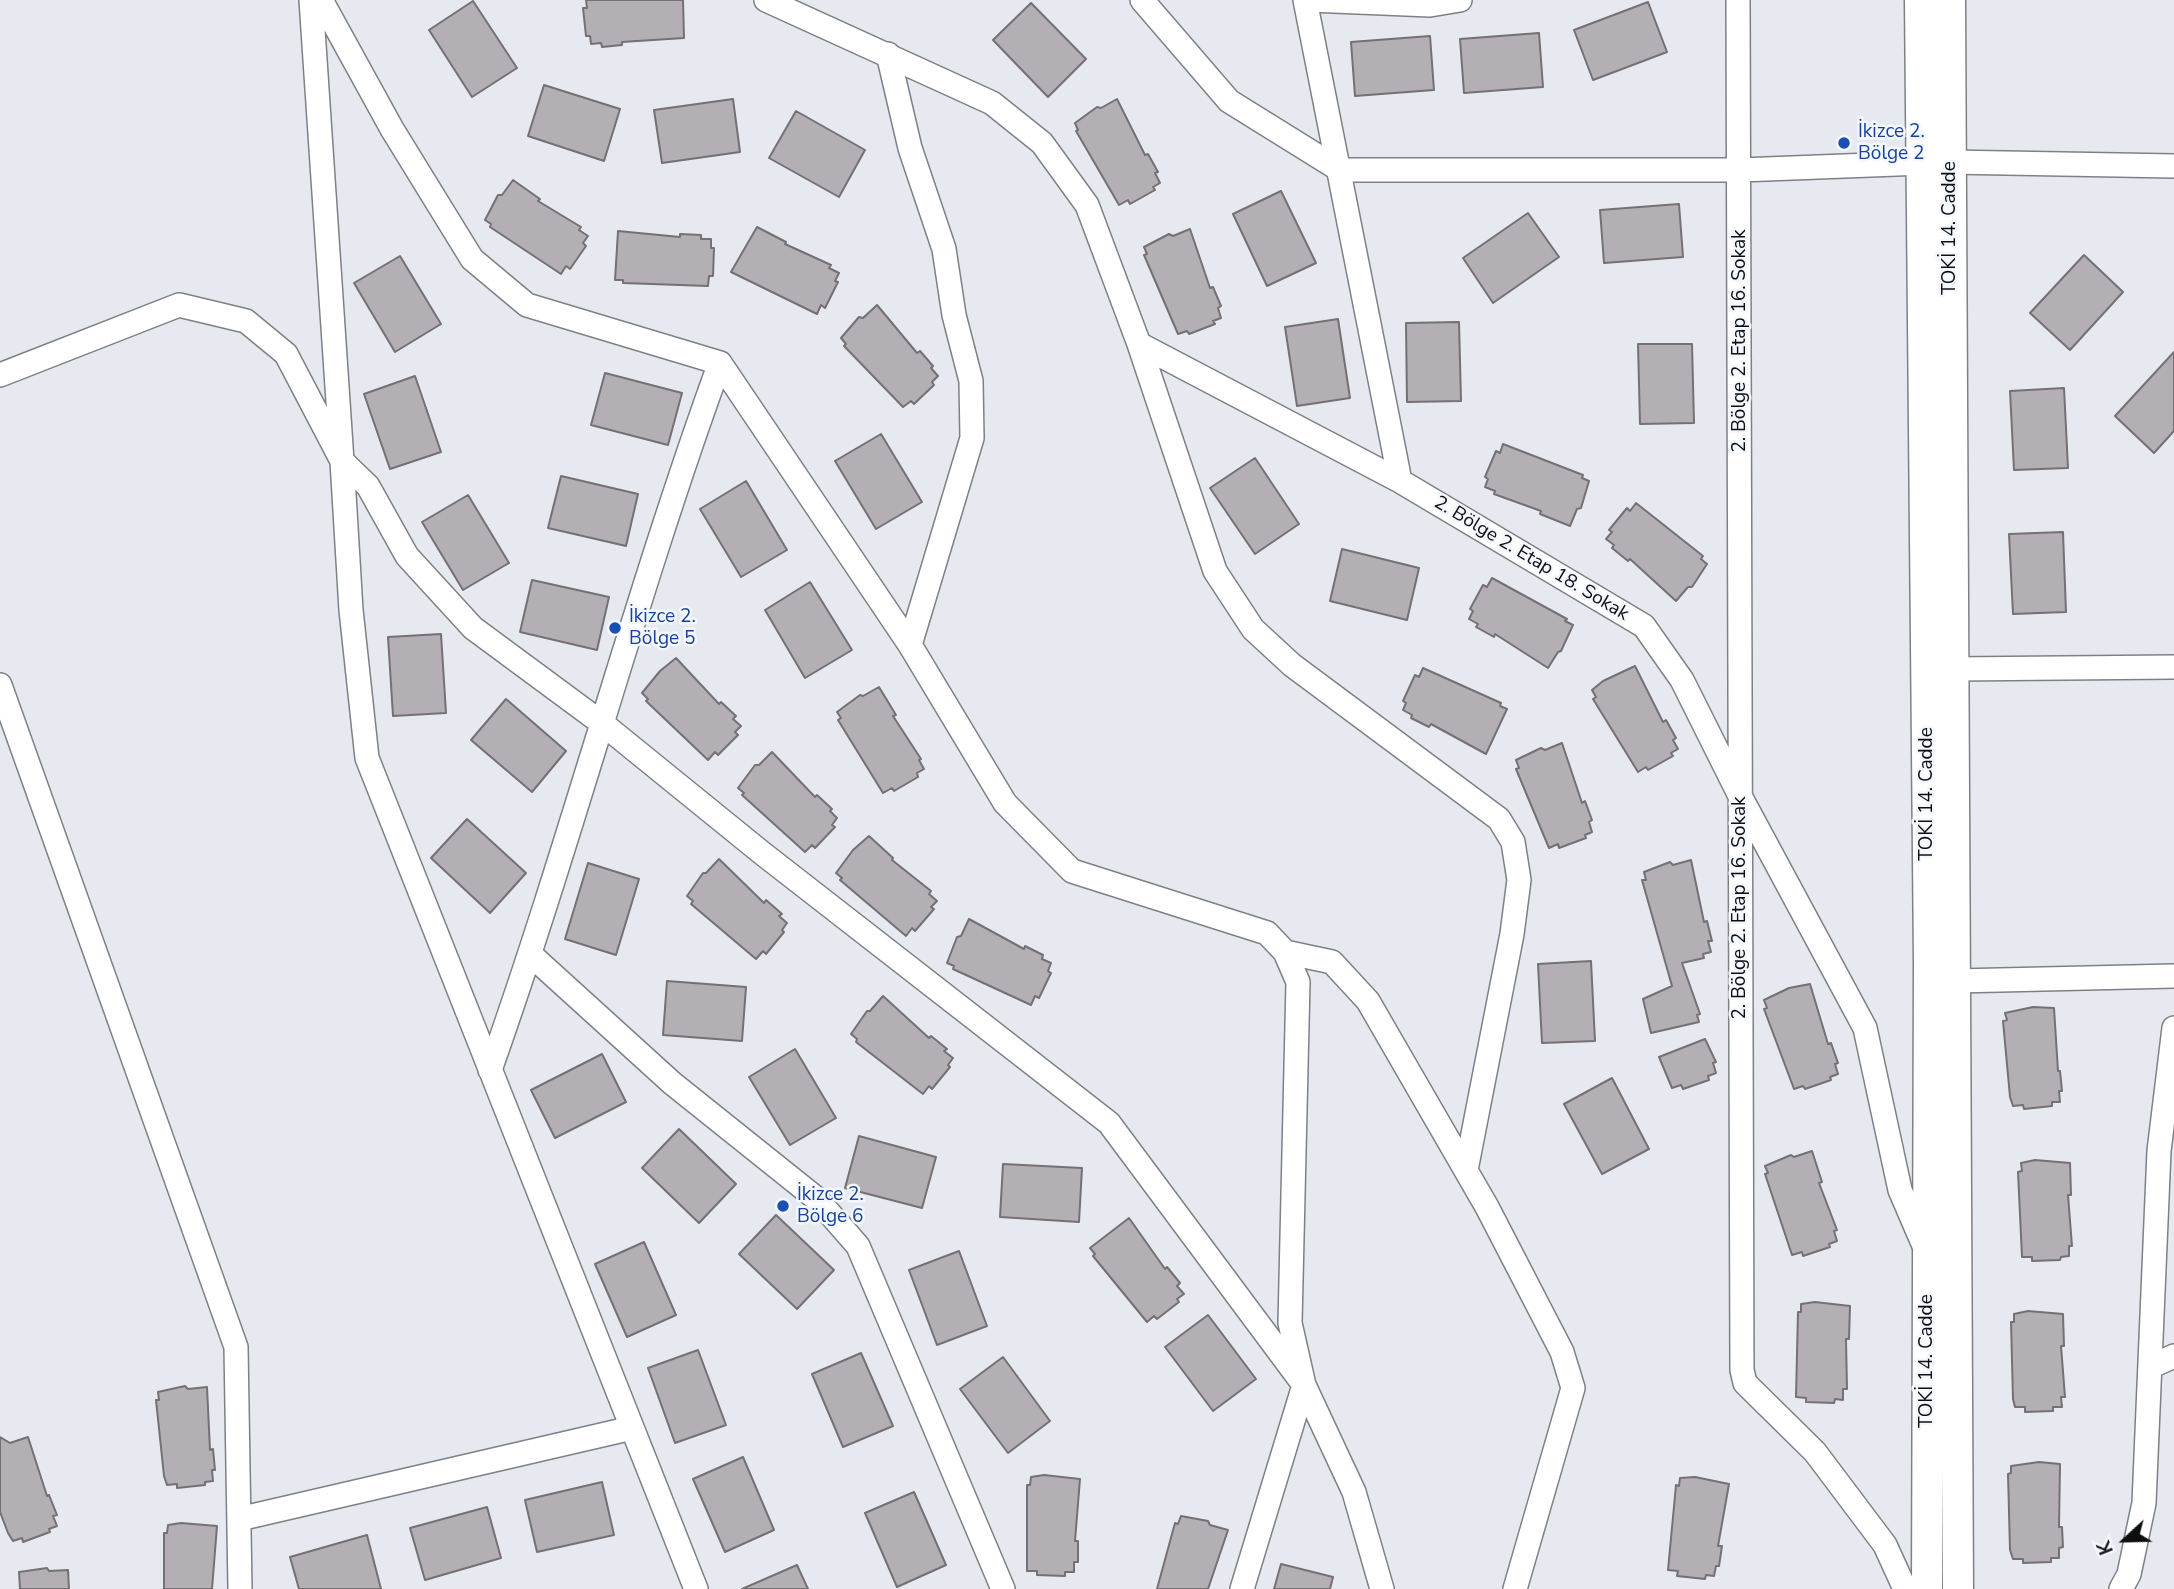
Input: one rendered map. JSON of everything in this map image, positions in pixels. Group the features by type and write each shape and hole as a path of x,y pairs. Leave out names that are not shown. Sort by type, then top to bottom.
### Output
{"main road":[{"name":"TOKİ 14. Cadde","path":"1920,0 1936,164 1954,669 1958,1589"},
{"name":"TOKİ 14. Cadde","path":"1927,1589 1936,164 1950,0"}],"street":[{"path":"311,0 351,610 367,758 696,1589"},
{"path":"321,0 392,129 472,259 527,305 720,363 910,645 1005,803 1072,871 1268,933 1285,953 1298,982 1290,1323 1304,1385 1242,1589"},
{"path":"766,0 992,103 1042,143 1087,205 1139,344 1215,571 1253,629 1292,665 1499,819 1513,842 1519,880 1512,934 1466,1170"},
{"path":"1142,0 1229,101 1340,170 1740,170 1936,164 2174,166"},
{"path":"1400,481 1308,0 1430,5 1460,0"},
{"name":"2. Bölge 2. Etap 16. Sokak","path":"1738,0 1742,1370 1745,1383 1815,1452 1874,1530 1885,1545 1905,1589"},
{"path":"888,54 910,148 944,249 954,315 971,381 972,438 910,645"},
{"path":"0,375 179,305 246,321 286,354 342,461 368,486 407,556 473,628 603,724 762,853 1109,1123 1304,1385 1354,1492 1382,1589"},
{"name":"2. Bölge 2. Etap 18. Sokak","path":"1139,344 1400,481 1643,626 1682,680 1739,794 1865,1028 1900,1190 1928,1254"},
{"path":"490,1070 531,955 691,443 720,363"},
{"path":"1954,669 2174,667"},
{"path":"0,685 236,1347 240,1589"},
{"path":"1285,953 1332,962 1368,1001 1466,1170 1562,1352 1573,1388 1515,1589"},
{"path":"531,955 672,1083 817,1199 858,1246 1003,1589"},
{"path":"1956,981 2174,976"},
{"path":"2121,1589 2129,1574 2144,1503 2159,1151 2174,1028"},
{"path":"2150,1367 2174,1356"},
{"path":"239,1519 632,1428"}],"building":[{"path":"586,0 683,0 684,38 622,42 622,45 602,47 601,43 591,44 590,36 586,36 583,8 587,8"},
{"path":"473,1 517,68 472,97 429,30"},
{"path":"1648,2 1667,52 1593,80 1574,30"},
{"path":"1031,3 1086,59 1048,97 993,40"},
{"path":"1539,33 1543,87 1464,93 1460,39"},
{"path":"1430,36 1434,90 1355,96 1351,42"},
{"path":"544,85 620,109 604,161 528,136"},
{"path":"733,99 740,152 662,163 654,110"},
{"path":"1117,99 1145,155 1148,154 1158,172 1155,173 1160,183 1153,187 1155,190 1130,204 1128,200 1119,205 1076,131 1078,130 1075,123 1097,107 1101,108"},
{"path":"796,111 865,150 839,197 769,158"},
{"path":"513,180 540,199 538,201 581,227 579,230 588,236 583,243 586,246 570,269 566,266 561,274 490,227 491,224 485,220 498,195 502,195"},
{"path":"1281,191 1316,263 1267,286 1233,214"},
{"path":"1679,204 1683,257 1604,263 1600,210"},
{"path":"1528,213 1559,257 1493,303 1463,258"},
{"path":"757,227 786,242 785,244 831,265 829,268 839,273 835,281 838,282 825,308 821,305 817,314 731,272"},
{"path":"1190,229 1210,288 1213,287 1221,306 1218,308 1221,318 1213,321 1215,324 1189,334 1187,331 1178,334 1144,255 1147,254 1144,247 1169,234 1173,236"},
{"path":"618,231 680,237 680,234 701,235 701,239 711,239 711,248 714,248 713,276 709,276 708,286 623,283 623,280 615,280"},
{"path":"2084,255 2123,292 2070,350 2030,313"},
{"path":"400,256 441,324 395,352 354,283"},
{"path":"877,305 917,353 920,351 933,366 931,368 938,376 932,382 934,385 914,404 911,401 903,407 844,346 846,344 841,338 859,317 863,318"},
{"path":"1338,319 1350,398 1297,406 1285,327"},
{"path":"1459,322 1461,401 1407,402 1406,323"},
{"path":"1638,344 1692,344 1694,423 1640,424"},
{"path":"2174,352 2174,431 2154,453 2115,416"},
{"path":"605,373 682,393 668,445 591,425"},
{"path":"415,376 441,452 390,469 364,394"},
{"path":"2064,388 2068,468 2014,470 2010,391"},
{"path":"881,434 922,502 876,529 835,461"},
{"path":"1503,444 1583,475 1582,478 1589,481 1581,508 1577,509 1570,526 1540,514 1541,511 1494,494 1495,491 1485,487 1488,479 1485,477 1496,451 1500,453"},
{"path":"1255,458 1299,524 1255,554 1210,488"},
{"path":"561,476 638,494 626,546 548,528"},
{"path":"746,481 787,550 741,577 700,509"},
{"path":"468,495 509,563 463,590 422,522"},
{"path":"1636,503 1703,556 1701,559 1707,564 1692,587 1688,587 1676,601 1630,559 1628,561 1612,548 1614,545 1606,539 1612,532 1609,530 1627,508 1630,511"},
{"path":"2063,532 2066,612 2013,614 2009,534"},
{"path":"1342,549 1419,568 1407,620 1330,601"},
{"path":"1492,578 1567,619 1565,621 1573,625 1561,651 1548,668 1495,634 1494,637 1476,627 1478,624 1469,619 1473,611 1470,609 1483,585 1487,587"},
{"path":"532,580 609,597 597,650 520,632"},
{"path":"810,582 852,650 805,678 765,610"},
{"path":"441,634 446,713 393,716 388,637"},
{"path":"676,658 719,704 721,702 736,716 733,719 741,726 735,732 738,735 718,755 715,752 708,760 646,701 648,699 642,693 660,671"},
{"path":"1635,666 1663,722 1666,720 1676,738 1673,740 1678,749 1671,753 1673,756 1648,770 1646,767 1638,772 1593,699 1596,697 1592,690 1603,681"},
{"path":"1423,668 1501,703 1500,706 1507,709 1486,754 1431,724 1429,727 1411,718 1412,715 1403,710 1406,703 1403,701 1415,675 1419,677"},
{"path":"879,687 896,715 893,716 921,759 919,760 924,769 917,773 918,777 894,791 892,788 883,793 838,720 841,718 837,712 860,695"},
{"path":"506,699 566,751 532,792 471,740"},
{"path":"1562,743 1582,803 1585,801 1592,820 1589,822 1592,832 1585,835 1586,838 1559,848 1558,844 1549,848 1516,769 1519,768 1516,760 1541,748 1545,750"},
{"path":"772,752 815,797 817,795 832,809 830,811 837,818 832,825 835,827 815,848 812,845 805,852 742,795 744,793 738,788 755,765 759,765"},
{"path":"467,819 526,873 490,913 431,858"},
{"path":"869,836 893,858 892,860 931,891 929,894 937,901 931,907 934,909 915,931 912,928 906,936 840,880 842,878 836,873 853,850"},
{"path":"719,859 764,903 766,900 782,914 779,916 787,923 782,930 784,932 766,954 763,951 756,959 691,904 693,901 687,896 703,873"},
{"path":"1691,860 1704,922 1707,921 1712,941 1708,941 1711,952 1703,954 1704,958 1682,963 1700,1014 1697,1015 1699,1022 1651,1033 1643,999 1672,986 1642,880 1646,880 1644,872 1670,862 1673,865"},
{"path":"588,863 639,879 616,955 565,939"},
{"path":"969,919 1024,949 1025,946 1043,955 1042,959 1051,963 1048,971 1051,973 1039,998 1035,996 1031,1005 953,969 954,966 947,963 957,937 961,936"},
{"path":"1591,961 1595,1041 1542,1043 1538,964"},
{"path":"667,981 746,987 742,1041 663,1035"},
{"path":"1810,984 1828,1044 1831,1043 1838,1063 1835,1064 1838,1074 1830,1077 1831,1080 1805,1089 1803,1086 1794,1089 1764,1009 1767,1008 1764,1000 1789,988"},
{"path":"883,996 929,1038 931,1036 947,1049 944,1051 953,1058 948,1065 950,1067 932,1089 929,1086 923,1094 856,1042 857,1039 851,1034 867,1011"},
{"path":"2033,1007 2054,1008 2062,1091 2059,1091 2060,1102 2052,1102 2052,1106 2024,1109 2023,1105 2013,1106 2010,1097 2003,1021 2007,1020 2005,1013"},
{"path":"1705,1039 1716,1062 1713,1063 1716,1073 1708,1076 1709,1080 1683,1089 1681,1085 1672,1088 1659,1057"},
{"path":"795,1049 836,1118 790,1145 749,1077"},
{"path":"602,1054 626,1102 555,1138 531,1090"},
{"path":"1612,1078 1649,1149 1602,1174 1564,1104"},
{"path":"679,1129 736,1184 699,1223 642,1168"},
{"path":"859,1136 936,1157 922,1208 845,1188"},
{"path":"1812,1151 1822,1182 1819,1183 1837,1230 1834,1231 1837,1241 1829,1244 1830,1247 1803,1256 1802,1252 1792,1255 1765,1174 1768,1173 1765,1166 1791,1155 1794,1157"},
{"path":"2035,1160 2070,1163 2071,1195 2068,1195 2072,1246 2069,1246 2069,1256 2061,1257 2060,1260 2032,1261 2032,1257 2022,1257 2018,1172 2022,1171 2021,1163"},
{"path":"1003,1164 1082,1168 1079,1222 1000,1217"},
{"path":"776,1215 834,1270 797,1309 739,1254"},
{"path":"1129,1218 1165,1269 1167,1267 1180,1283 1177,1286 1184,1294 1177,1299 1179,1302 1157,1319 1154,1316 1147,1322 1093,1256 1095,1254 1090,1248"},
{"path":"644,1242 676,1315 627,1337 595,1264"},
{"path":"959,1251 987,1326 937,1345 909,1270"},
{"path":"1815,1302 1850,1306 1849,1339 1846,1339 1847,1389 1843,1389 1843,1400 1835,1399 1834,1403 1806,1402 1806,1398 1796,1397 1798,1312 1801,1312 1801,1304"},
{"path":"2028,1311 2063,1314 2064,1346 2061,1346 2065,1397 2061,1397 2062,1407 2053,1407 2053,1411 2025,1412 2025,1407 2015,1407 2013,1399 2011,1322 2014,1322 2014,1314"},
{"path":"1208,1315 1256,1379 1213,1411 1165,1347"},
{"path":"698,1350 726,1425 675,1443 648,1368"},
{"path":"861,1353 893,1426 843,1447 812,1374"},
{"path":"1003,1357 1050,1421 1008,1453 960,1389"},
{"path":"185,1386 188,1389 207,1387 210,1450 213,1449 215,1470 212,1470 213,1481 205,1482 205,1485 177,1488 177,1484 167,1485 164,1476 156,1400 159,1400 158,1392"},
{"path":"0,1437 10,1443 28,1437 47,1496 49,1495 57,1515 53,1516 57,1526 49,1529 50,1532 23,1542 22,1538 13,1541 0,1512"},
{"path":"743,1457 774,1530 725,1552 693,1479"},
{"path":"2039,1462 2060,1464 2059,1527 2062,1527 2063,1547 2059,1548 2059,1558 2051,1558 2051,1562 2023,1563 2023,1559 2013,1559 2010,1550 2008,1474 2011,1473 2011,1466"},
{"path":"1044,1475 1080,1479 1075,1541 1078,1541 1078,1562 1074,1562 1074,1572 1065,1572 1065,1576 1037,1575 1037,1571 1027,1571 1027,1485 1030,1485 1031,1477"},
{"path":"1695,1477 1729,1484 1718,1546 1722,1546 1719,1566 1716,1566 1714,1576 1706,1575 1705,1579 1677,1576 1678,1571 1668,1570 1676,1485 1679,1486 1680,1478"},
{"path":"602,1482 614,1535 537,1552 525,1500"},
{"path":"914,1492 946,1565 897,1587 865,1513"},
{"path":"487,1507 501,1558 425,1580 410,1528"},
{"path":"1181,1516 1208,1521 1210,1525 1228,1530 1208,1589 1157,1589 1175,1523 1178,1524"},
{"path":"181,1523 217,1526 212,1589 164,1589 164,1533 167,1533 168,1525"},
{"path":"367,1535 381,1589 299,1589 290,1557"},
{"path":"1281,1564 1333,1577 1330,1589 1274,1589"},
{"path":"797,1565 808,1589 742,1589"},
{"path":"47,1568 49,1571 68,1570 69,1589 20,1589 19,1572"}],"place":[{"name":"İkizce 2. Bölge 2","path":"1844,143"},
{"name":"İkizce 2. Bölge 5","path":"615,628"},
{"name":"İkizce 2. Bölge 6","path":"783,1206"}]}
